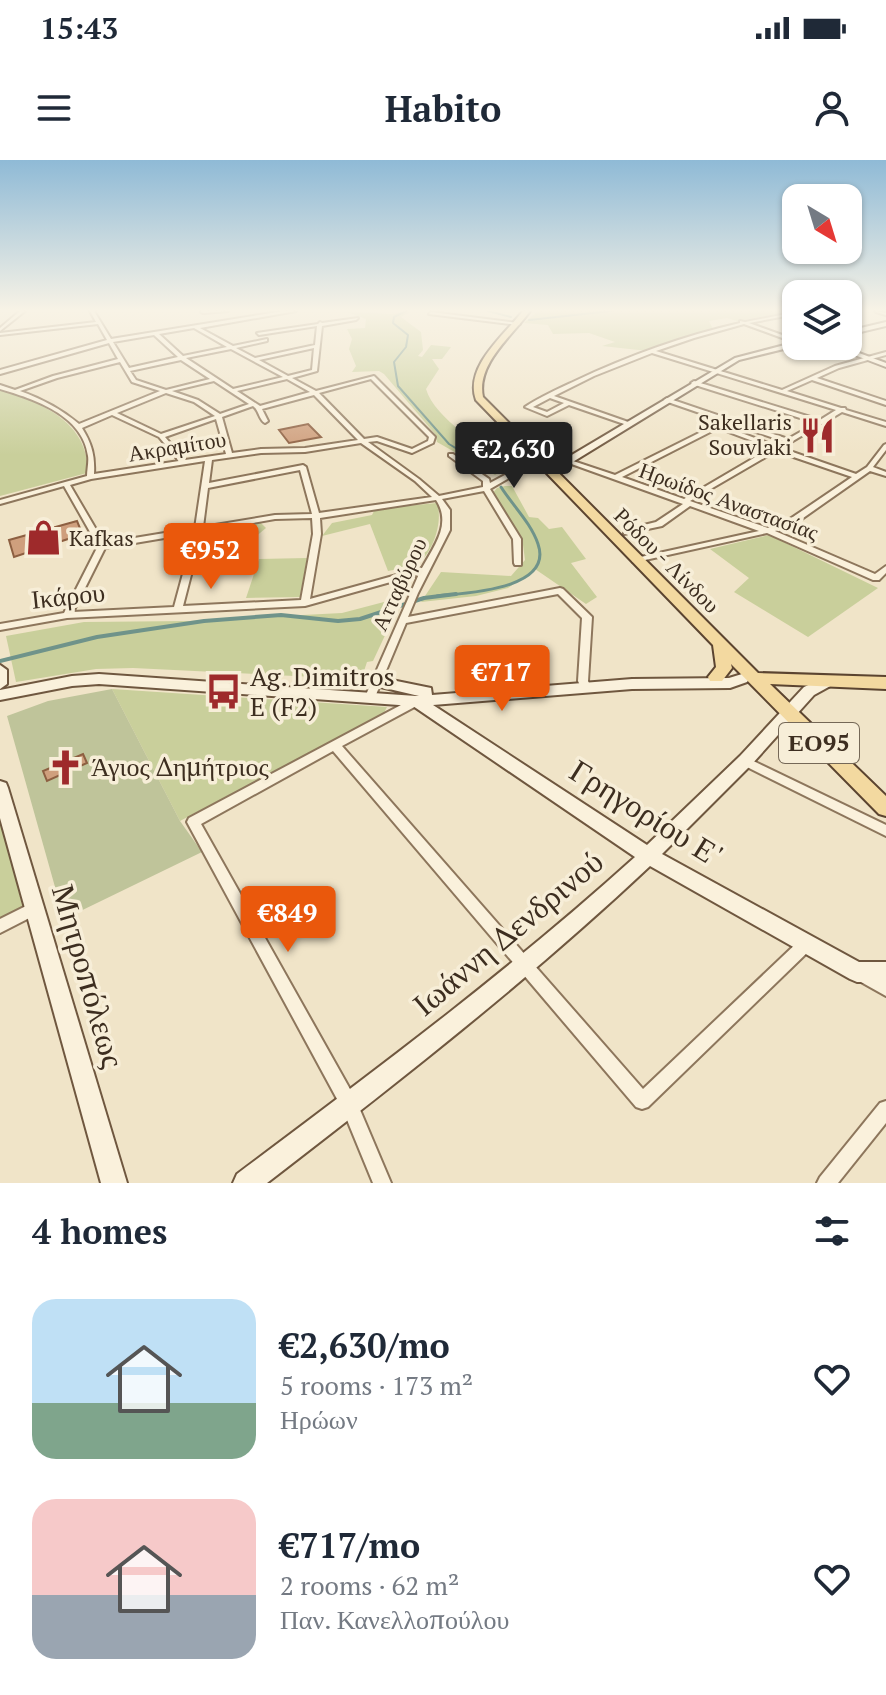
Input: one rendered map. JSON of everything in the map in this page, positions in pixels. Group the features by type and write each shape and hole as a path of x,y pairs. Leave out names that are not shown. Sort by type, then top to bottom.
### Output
{"main road":[{"name":"Ρόδου - Λίνδου","path":"490,359 479,372 475,388 486,407 540,468 720,644 748,679"},
{"path":"716,677 724,668 720,644"},
{"path":"748,679 886,683"},
{"name":"ΕΟ95","path":"748,679 789,714 886,808"}],"street":[{"path":"0,372 42,359"},
{"path":"126,370 176,359"},
{"path":"186,359 259,408 316,393"},
{"path":"256,359 316,393 362,441 438,498"},
{"path":"231,391 317,369 317,359"},
{"path":"569,403 547,414 528,407 599,370 630,359"},
{"path":"677,359 886,424"},
{"path":"102,546 275,517 316,516 486,488 516,471 568,461 694,383 741,359"},
{"path":"782,391 868,359"},
{"path":"16,391 121,360 142,386 196,401 218,415 230,456"},
{"name":"Ακραμίτου","path":"0,502 90,477 209,459 385,440 412,451 424,448 432,437 376,378 368,377 316,393"},
{"path":"812,378 886,403"},
{"path":"78,427 163,392 215,379"},
{"path":"694,383 820,422"},
{"path":"0,387 44,401 78,427 92,451 94,460 90,477"},
{"path":"549,396 629,424"},
{"path":"667,400 788,441"},
{"path":"161,436 251,405"},
{"path":"259,408 265,421"},
{"path":"627,532 659,524 686,503 843,409"},
{"path":"112,413 161,436 184,463"},
{"path":"615,478 728,421"},
{"path":"717,426 856,476"},
{"path":"636,560 768,531 793,521 869,468 886,446"},
{"path":"451,455 487,480 486,488 517,539 518,563"},
{"path":"178,609 199,529 209,459"},
{"name":"Ηρωίδος Αναστασίας","path":"568,461 768,531 876,578 886,569"},
{"path":"206,486 303,467 316,516 317,534 305,603"},
{"path":"869,468 886,474"},
{"path":"66,484 102,546"},
{"name":"Ατταβύρου","path":"370,697 447,523 446,510 438,498"},
{"path":"67,615 102,546"},
{"name":"Ικάρου","path":"0,627 67,615 305,603 425,570"},
{"path":"402,621 560,591 587,617 585,684"},
{"path":"0,682 99,679 370,697 716,677 748,679"},
{"path":"585,684 730,683 748,679"},
{"name":"Ιωάννη Δενδρινού","path":"246,1183 522,965 650,857 809,691 829,681"},
{"path":"377,682 417,696"},
{"path":"382,1183 349,1104 193,822 417,696"},
{"name":"Γρηγορίου Ε'","path":"417,696 650,857 886,988"},
{"path":"334,745 642,1101 806,944"},
{"path":"745,761 886,831"},
{"name":"Μητροπόλεως","path":"0,788 114,1183"},
{"path":"0,926 36,907"},
{"name":"Γρηγορίου Ε'","path":"857,972 886,972"},
{"path":"826,1183 886,1109"}],"green space":[{"path":"353,359 442,359 432,359 439,369 426,389 431,400 449,421 504,470 495,475 437,442 435,434 384,374 379,371 352,372 356,366"},
{"path":"0,388 31,400 60,417 80,440 86,455 87,473 0,496"},
{"path":"512,486 529,517 538,518 549,529 562,527 586,559 571,563 597,597 586,604 535,569 508,588 476,596 421,602 441,572 511,576 525,560 522,537 491,495 497,488"},
{"path":"437,503 439,518 433,543 419,563 409,568 388,571 370,524 322,536 332,523 372,515 375,509"},
{"path":"259,521 266,528 254,538 251,558 201,560 212,529"},
{"path":"769,535 878,588 808,637 734,592 749,578 710,549"},
{"path":"307,558 300,597 246,598 259,559"},
{"path":"403,597 373,661 367,662 363,674 355,679 133,668 96,669 16,682 6,636 84,622 189,621 342,613"},
{"path":"112,689 387,707 384,713 180,821"},
{"path":"112,689 180,821 202,852 64,919 7,716 48,701"},
{"path":"0,820 23,908 0,920"}],"building":[{"path":"308,424 321,437 289,443 279,430"},
{"name":"Kafkas","path":"77,521 82,533 77,536 14,557 9,540"},
{"name":"Άγιος Δημήτριος","path":"83,754 87,763 47,781 43,771"}],"waterway":[{"path":"397,359 394,362 398,386 449,444 495,472"},
{"path":"437,596 504,586 533,571 539,559 535,536 501,487"},
{"path":"0,661 97,637 204,621 281,615 338,621 360,619 424,598 456,594"}],"place":[{"name":"Sakellaris Souvlaki","path":"818,435"},
{"name":"Kafkas","path":"43,538"},
{"name":"Ag. Dimitros E (F2)","path":"224,692"},
{"name":"Άγιος Δημήτριος","path":"65,767"}]}
